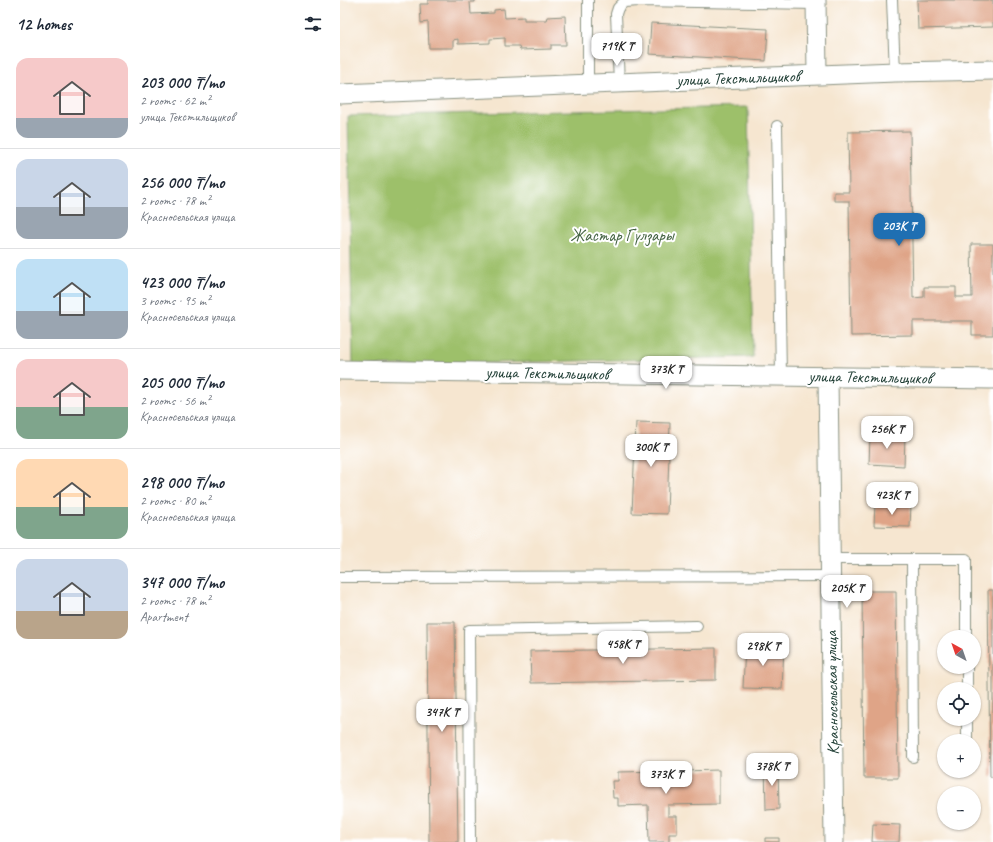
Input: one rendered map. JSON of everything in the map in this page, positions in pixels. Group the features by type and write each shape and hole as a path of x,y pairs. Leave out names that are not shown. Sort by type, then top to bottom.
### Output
{"street":[{"path":"816,2 816,75"},
{"name":"улица Текстильщиков","path":"340,94 895,72 993,70"},
{"name":"улица Текстильщиков","path":"340,370 993,379"},
{"name":"Красносельская улица","path":"828,377 834,842"}],"lane":[{"path":"588,0 588,84"},
{"path":"892,0 895,72"},
{"path":"619,83 616,14 618,8 624,2 816,2"},
{"path":"777,126 781,376"},
{"path":"912,559 913,757"},
{"path":"340,577 831,568 912,559 966,559 966,630"},
{"path":"470,842 469,630 697,626"}],"green space":[{"name":"Жастар Гүлзары","path":"748,107 753,357 353,366 348,116"}],"building":[{"path":"428,0 475,0 475,2 470,2 471,14 494,13 494,10 504,9 505,18 524,17 524,20 546,20 547,17 565,16 566,45 551,45 551,49 520,50 519,46 505,46 505,38 490,39 490,43 458,44 458,39 453,40 453,48 429,48 428,22 421,23 420,4 428,4"},
{"path":"917,0 993,0 993,27 918,29"},
{"path":"651,23 768,29 766,61 649,54"},
{"path":"910,131 913,298 924,297 924,287 956,287 956,297 972,297 971,244 993,244 993,335 972,335 972,321 913,321 913,335 851,336 849,201 834,201 834,192 849,192 848,132"},
{"path":"636,422 670,423 667,514 632,513"},
{"path":"870,435 905,436 904,466 869,464"},
{"path":"875,504 911,505 910,527 874,526"},
{"path":"988,590 993,590 993,777 990,777"},
{"path":"862,591 896,591 898,778 864,778"},
{"path":"427,622 455,622 458,842 429,842"},
{"path":"745,645 784,647 782,689 743,688"},
{"path":"716,648 716,680 531,683 530,651"},
{"path":"666,764 682,764 682,771 719,770 719,804 668,805 668,816 677,816 677,834 669,834 669,842 649,842 648,805 618,806 618,798 613,798 612,781 618,781 618,772 666,771"},
{"path":"765,764 778,764 779,809 766,810"},
{"path":"873,824 900,825 899,842 872,842"},
{"path":"765,838 779,838 779,842 765,842"}]}
